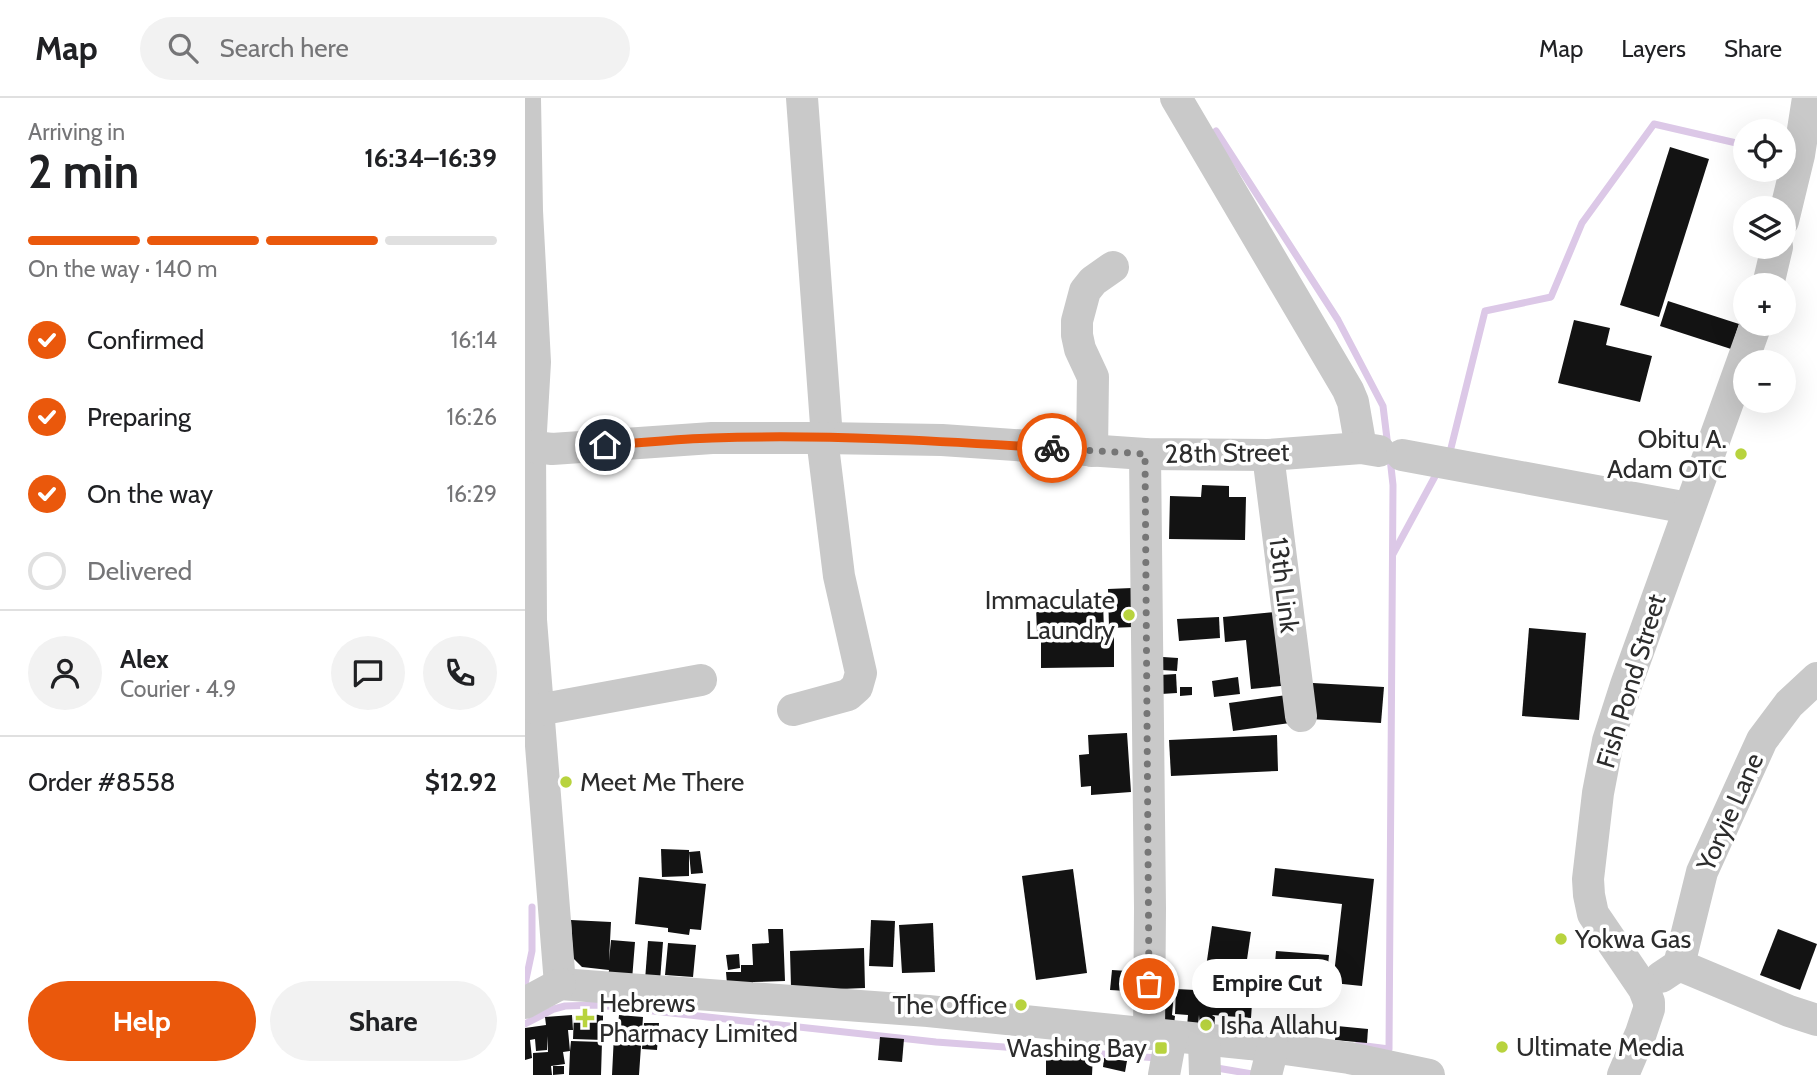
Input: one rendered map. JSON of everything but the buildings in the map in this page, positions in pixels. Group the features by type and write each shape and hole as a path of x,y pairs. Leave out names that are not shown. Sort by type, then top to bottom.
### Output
{"street":[{"path":"793,709 848,695 857,687 861,673 839,576 825,438 802,98"},
{"path":"1176,98 1381,451"},
{"path":"1793,196 1808,158 1808,98"},
{"path":"525,99 526,211 535,362 527,447 537,847 560,984"},
{"path":"1092,451 1093,377 1080,349 1077,321 1085,291 1093,281 1113,267"},
{"name":"Fish Pond Street","path":"1644,989 1593,914 1588,879 1598,793 1608,741 1688,508 1752,336"},
{"name":"28th Street","path":"527,447 712,438 825,438 943,440 1145,454 1268,455 1381,451 1688,508"},
{"path":"1145,454 1150,908 1164,1075"},
{"name":"13th Link","path":"1268,455 1301,716"},
{"name":"Yoryie Lane","path":"1679,965 1702,872 1757,750 1789,704 1817,678"},
{"path":"534,725 701,680"},
{"path":"1623,1075 1649,1009 1644,989 1679,965 1817,1020"},
{"path":"525,1003 560,984 928,1011 1204,1040 1269,1061 1349,1058 1429,1075"},
{"path":"1204,1040 1205,1075"}],"waterway":[{"path":"1447,456 1485,311 1551,297 1582,223 1654,124 1733,142"},
{"path":"1216,131 1338,320 1383,406 1388,447"},
{"path":"1358,1045 1389,1049 1393,485 1390,458"},
{"path":"1393,554 1439,469"},
{"path":"525,984 532,951 532,907"},
{"path":"525,1024 565,1006 598,1005 936,1042 1158,1058"},
{"path":"1211,1067 1258,1075"}],"way so far":[{"path":"1052,448 1145,454 1149,984"}],"place":[{"name":"Obitu A. Adam OTC","path":"1741,454"},
{"name":"Immaculate Laundry","path":"1129,615"},
{"name":"Meet Me There","path":"566,782"},
{"name":"Yokwa Gas","path":"1561,939"},
{"name":"Empire Cut","path":"1149,984"},
{"name":"The Office","path":"1021,1005"},
{"name":"Hebrews Pharmacy Limited","path":"585,1018"},
{"name":"Isha Allahu","path":"1206,1025"},
{"name":"Ultimate Media","path":"1502,1047"},
{"name":"Washing Bay","path":"1161,1048"}],"route":[{"path":"605,445 712,438 822,438 943,440 1052,448"}]}
